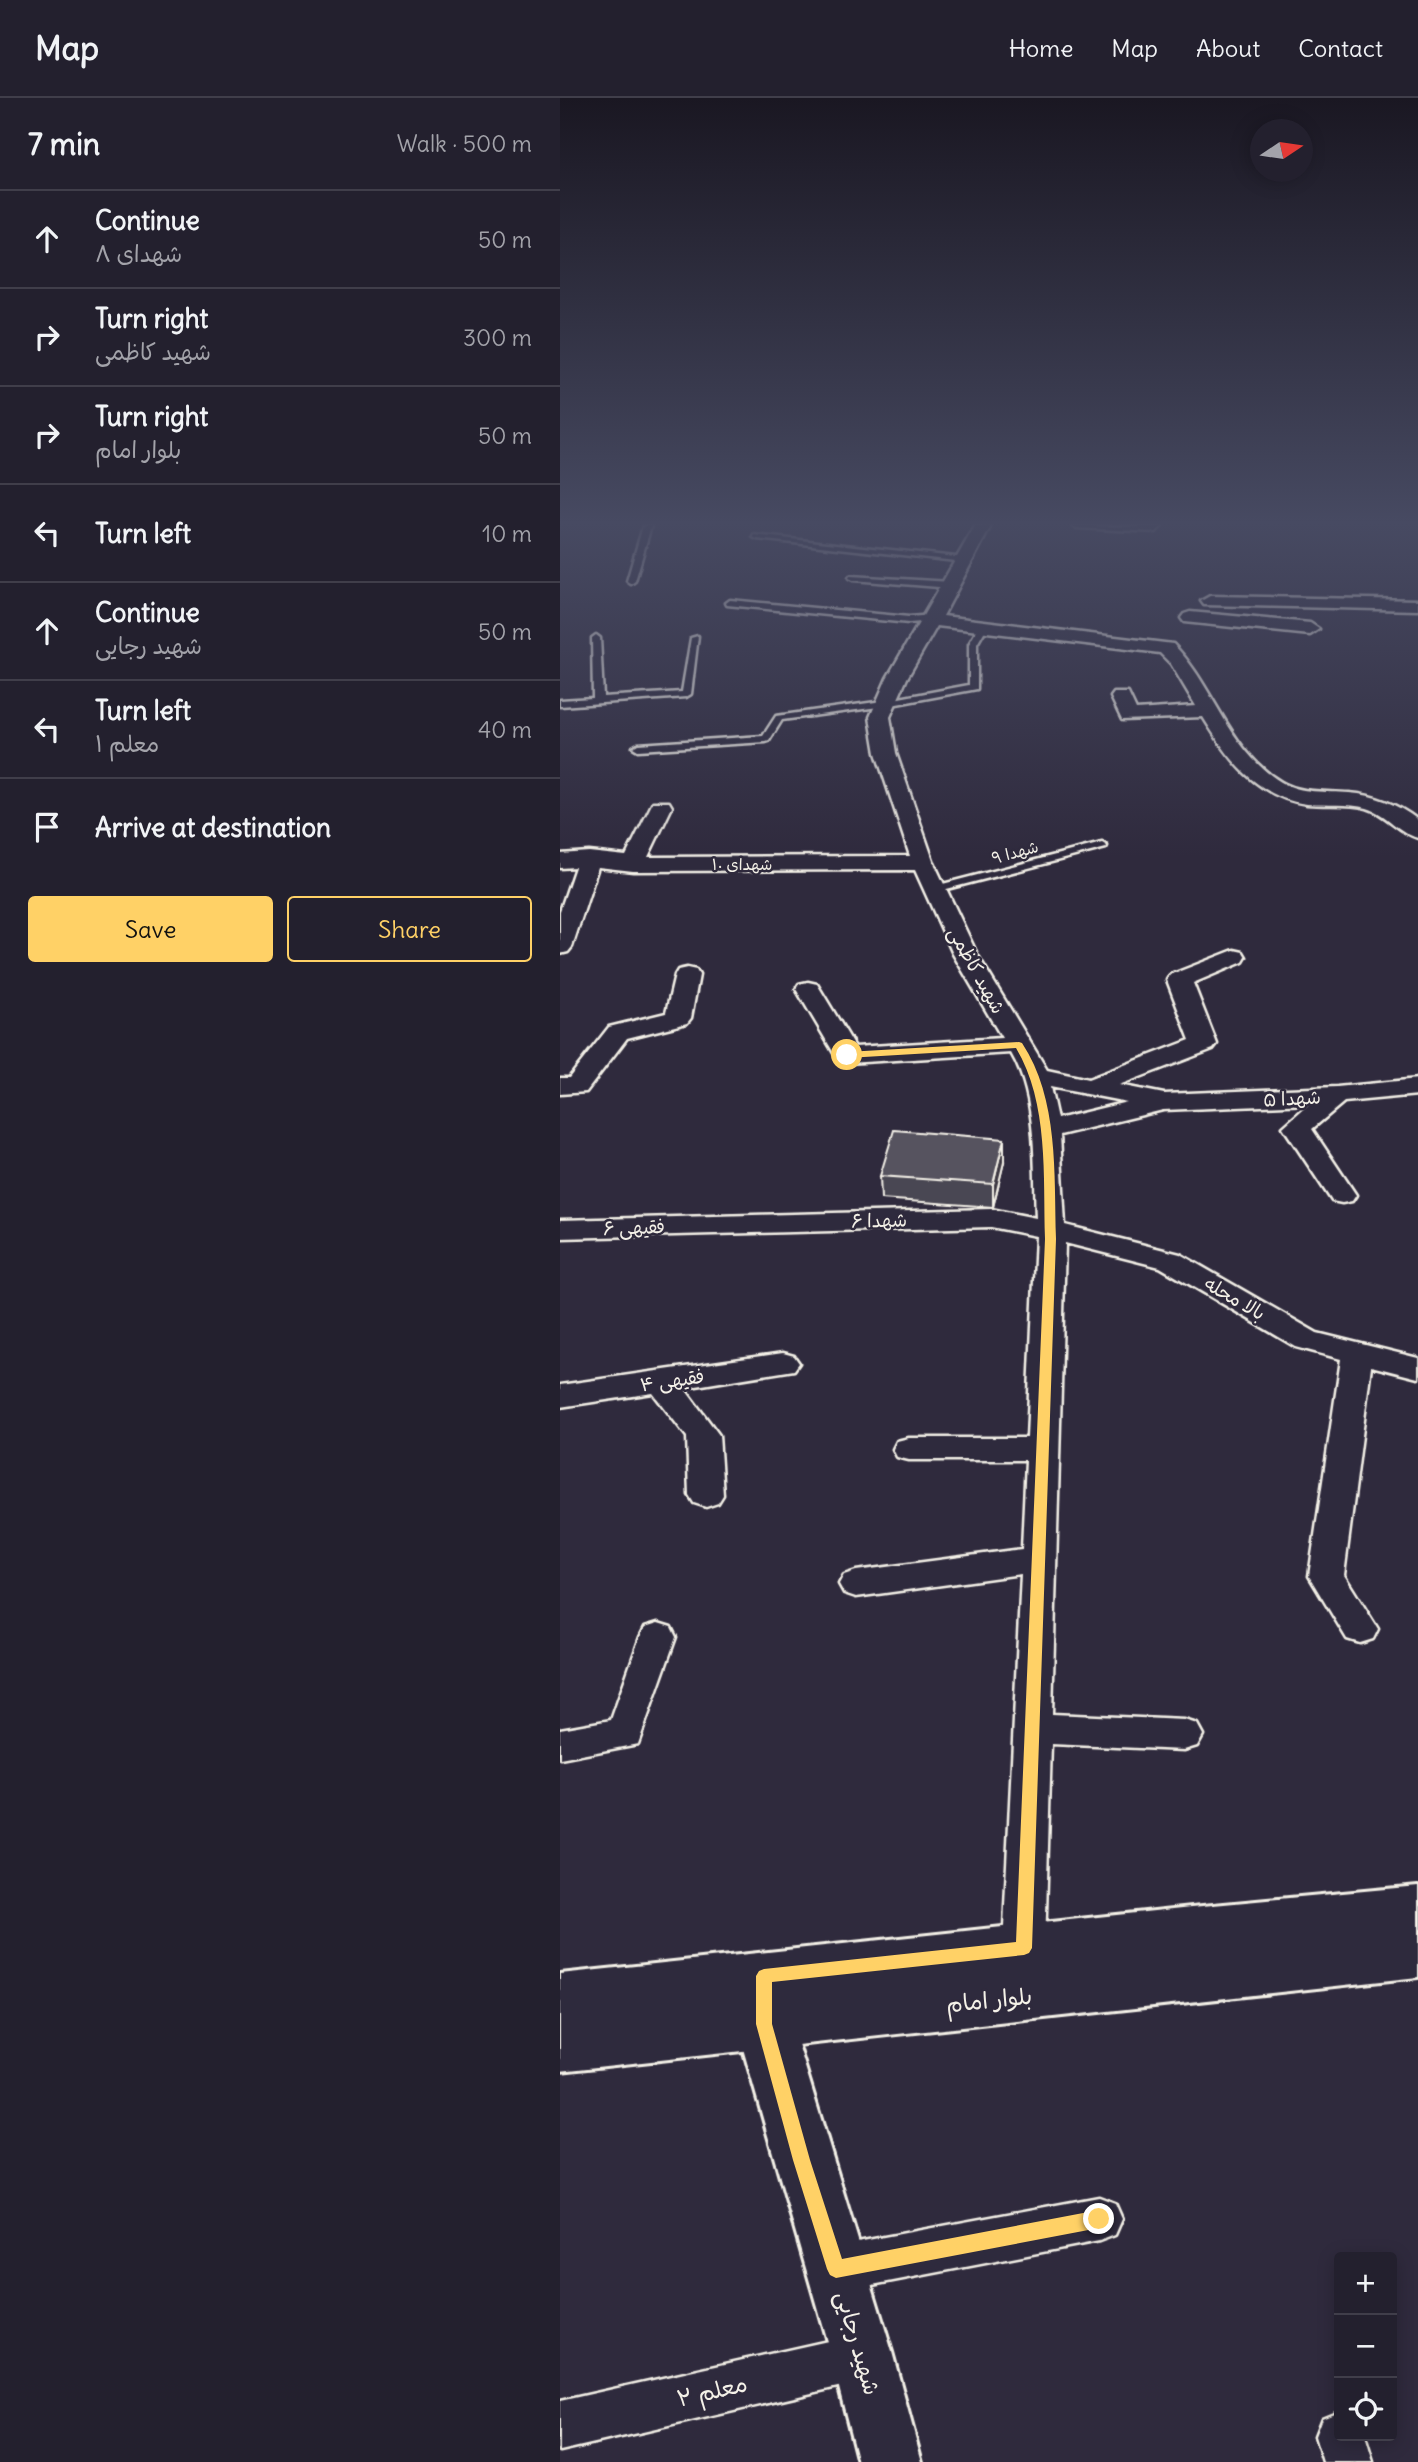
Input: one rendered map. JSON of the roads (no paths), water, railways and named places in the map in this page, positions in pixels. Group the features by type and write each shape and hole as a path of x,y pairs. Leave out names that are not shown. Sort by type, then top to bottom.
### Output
{"main road":[{"name":"بلوار امام","path":"560,2046 764,2000 1024,1948 1418,1909"},
{"name":"بلوار امام","path":"560,1998 764,2000 1418,1954"},
{"name":"شهید رجایی","path":"764,2000 802,2160 864,2357 890,2462"}],"street":[{"name":"شهید کاظمی","path":"922,636 897,678 880,717 886,753 929,876 965,954 1033,1068 1045,1130 1051,1230 1024,1948"},
{"path":"1178,636 1179,661 1242,758 1272,786 1293,794 1373,804 1401,817 1418,831"},
{"path":"1121,696 1129,716 1211,711"},
{"path":"633,864 661,807"},
{"path":"560,947 589,859"},
{"name":"شهدای ۱۰","path":"560,861 589,859 633,864 929,876"},
{"path":"1089,1087 1204,1044 1179,980 1234,957"},
{"path":"560,1086 576,1086 618,1032 678,1018 687,975"},
{"path":"808,989 847,1055 1019,1045"},
{"name":"شهدا ۵","path":"1035,1076 1164,1102"},
{"name":"شهدا ۵","path":"1045,1130 1164,1102 1338,1095 1418,1087"},
{"path":"1338,1095 1297,1127 1342,1195"},
{"name":"شهدا ۶","path":"707,1224 991,1218 1051,1230"},
{"name":"فقیهی ۶","path":"560,1229 707,1224"},
{"name":"بالا محله","path":"1051,1230 1170,1260 1307,1340 1418,1368"},
{"path":"1357,1353 1326,1576 1360,1629"},
{"name":"فقیهی ۴","path":"560,1396 783,1363"},
{"path":"661,1381 703,1435 706,1495"},
{"path":"909,1449 1042,1449"},
{"path":"856,1584 1038,1559"},
{"path":"560,1744 625,1733 658,1637"},
{"path":"1032,1728 1184,1735"},
{"path":"836,2269 1099,2219"},
{"name":"معلم ۲","path":"560,2426 864,2357"}],"lane":[{"path":"638,747 766,740 779,718 974,687 973,644 978,636"},
{"path":"596,638 598,700"},
{"path":"560,703 686,694 695,638"},
{"name":"شهدا ۹","path":"929,876 1102,846"}]}
